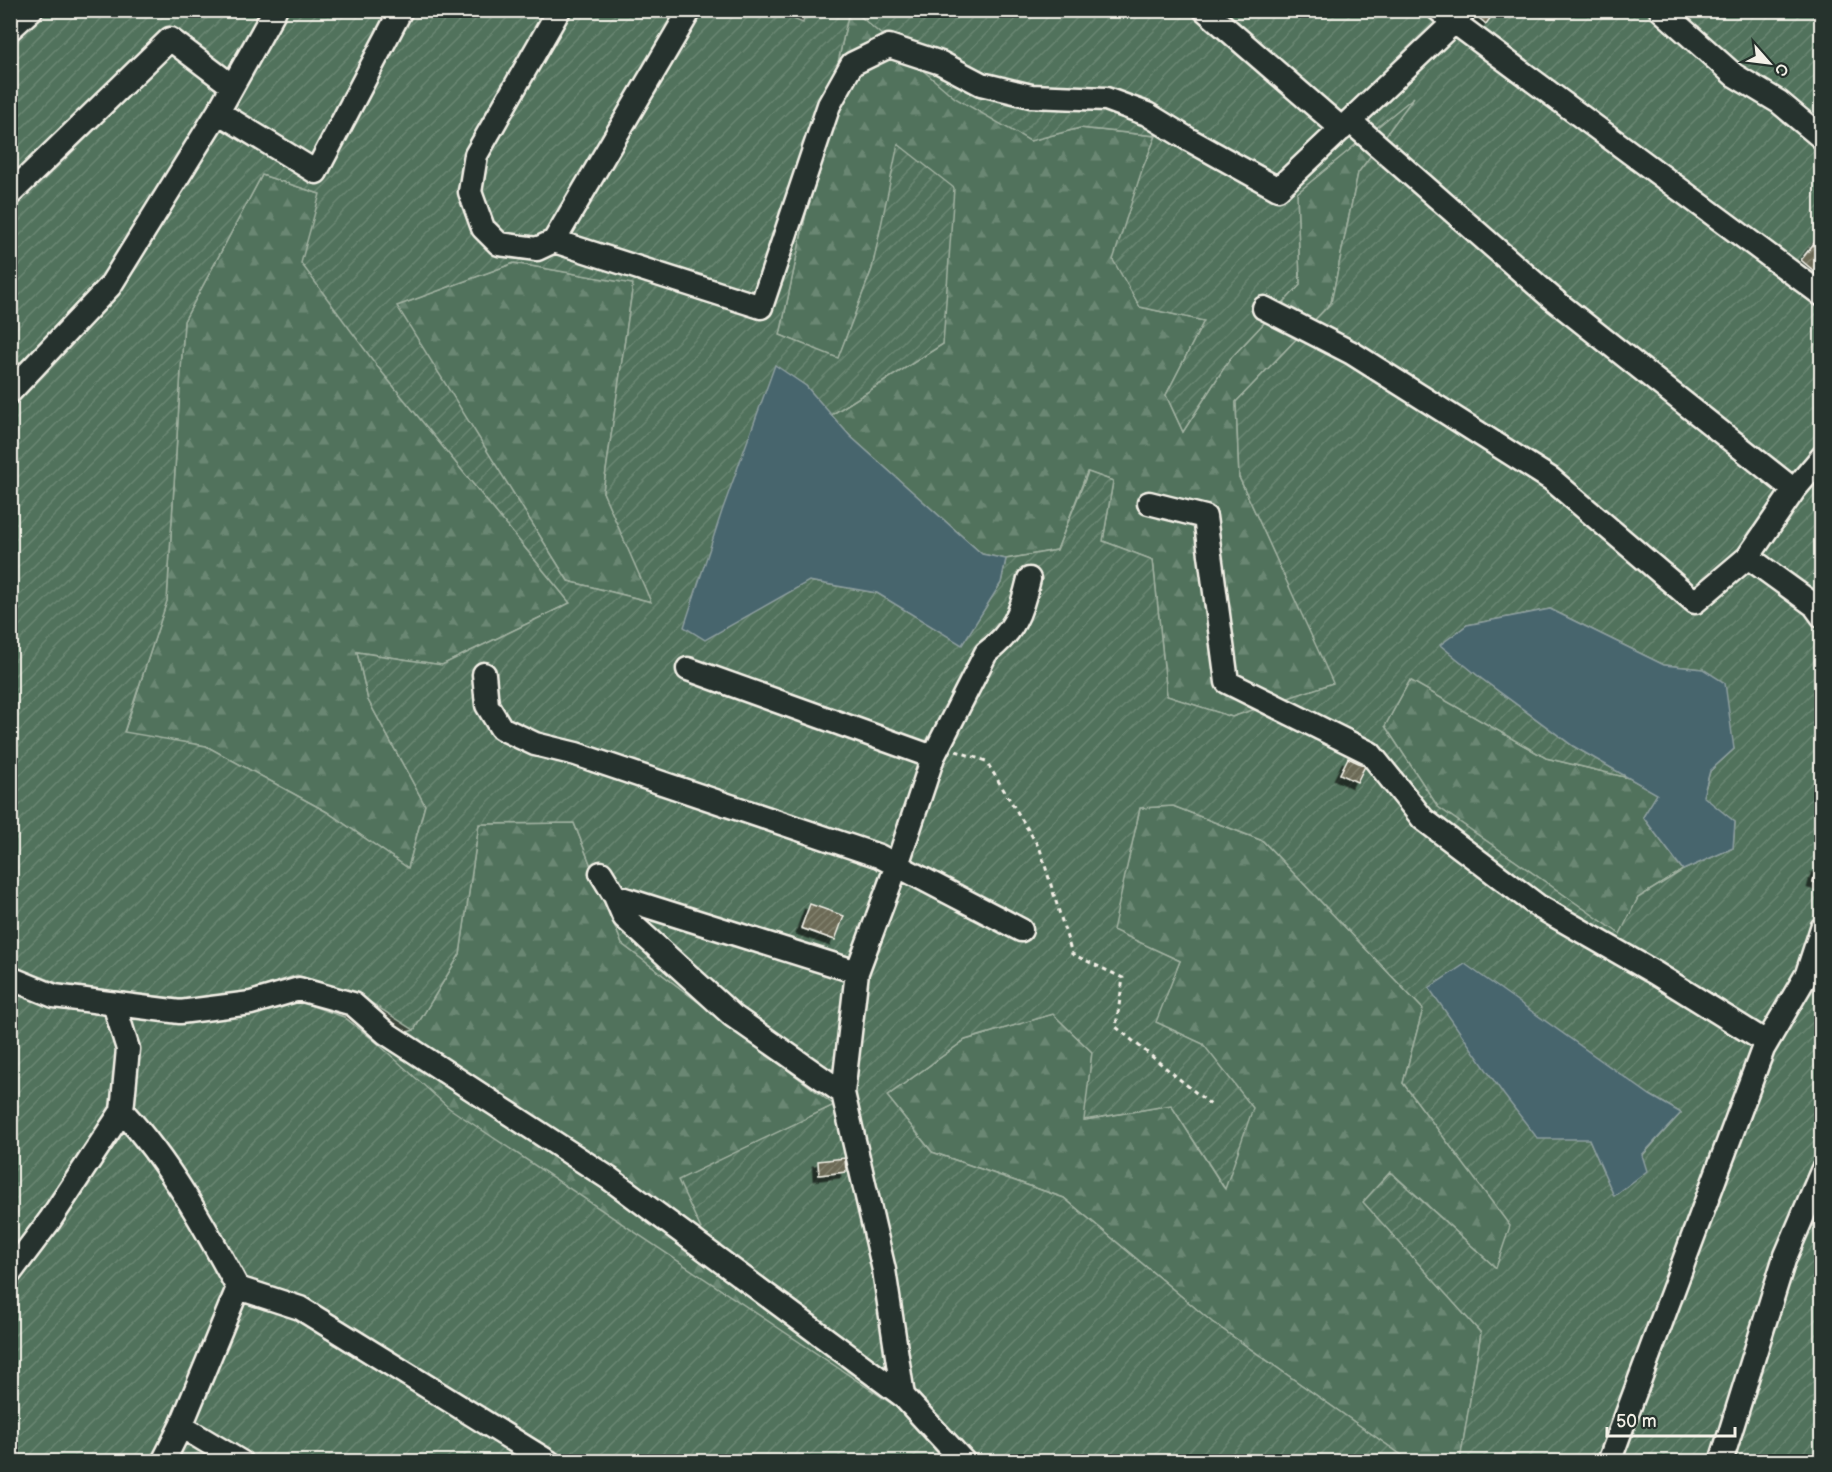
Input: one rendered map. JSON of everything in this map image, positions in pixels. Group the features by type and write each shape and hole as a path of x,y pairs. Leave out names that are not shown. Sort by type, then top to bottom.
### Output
{"street":[{"path":"10,29 31,10"},
{"path":"10,392 110,286 218,112 275,10"},
{"path":"218,112 316,172 401,10"},
{"path":"559,10 476,155 470,192 483,228 499,244 537,249 554,241 690,10"},
{"path":"1205,10 1553,299 1794,490"},
{"path":"1661,10 1734,75 1779,102 1821,138"},
{"path":"554,241 761,307 829,105 852,64 889,46 941,63 981,84 1031,96 1106,99 1147,114 1188,140 1278,189 1346,125 1452,14 1821,295"},
{"path":"10,194 170,39 232,86"},
{"path":"1264,308 1352,353 1551,479 1695,602 1748,557 1794,490 1821,457"},
{"path":"1149,503 1205,517 1227,682 1370,753 1423,819 1538,906 1766,1042"},
{"path":"1748,557 1814,605 1821,616"},
{"path":"903,1396 884,1270 843,1093 857,972 936,751 986,653 1001,642 1022,610 1029,579"},
{"path":"688,669 936,751"},
{"path":"484,674 487,705 501,728 535,744 610,765 879,856 1021,930"},
{"path":"601,873 624,917 733,1016 843,1093"},
{"path":"615,896 857,972"},
{"path":"1610,1461 1766,1042 1807,974 1821,928"},
{"path":"10,978 54,996 180,1012 251,1004 299,989 353,1004 386,1033 609,1179 903,1396 964,1461"},
{"path":"10,1273 50,1220 122,1111 128,1048 114,1004"},
{"path":"122,1111 138,1129 205,1226 238,1288 300,1308 549,1461"},
{"path":"1721,1461 1784,1260 1821,1171"},
{"path":"164,1461 181,1426 238,1288"},
{"path":"181,1426 241,1461"}],"path":[{"path":"936,751 986,761 1040,849 1072,954 1123,978 1116,1027 1211,1105"}],"green space":[{"path":"771,10 803,23 805,11 849,11 780,335 838,358 872,269 898,144 954,188 943,344 831,415 806,386 775,366 809,581 877,593 962,644 1001,583 1006,559 1057,550 1088,472 1113,481 1103,541 1153,560 1167,696 1232,717 1333,683 1239,477 1236,402 1331,303 1358,173 1414,97 1297,193 1300,285 1229,360 1183,432 1166,395 1204,321 1140,307 1113,260 1142,170 1156,136 1080,128 1030,141 955,98 854,11 1821,11 1821,1461 1460,1461 1481,1333 1363,1202 1390,1172 1496,1268 1510,1226 1403,1083 1423,1009 1263,841 1173,806 1140,808 1113,930 1180,961 1156,1022 1203,1044 1253,1108 1225,1189 1171,1105 1084,1120 1092,1052 1053,1014 965,1040 887,1096 932,1152 1064,1198 1212,1322 1410,1461 975,1461 912,1386 710,1248 678,1180 834,1105 622,944 574,823 479,824 460,954 414,1030 362,997 297,975 250,991 181,999 60,984 11,965 10,11","holes":["262,175 320,194 301,263 377,366 570,603 442,665 357,652 368,700 425,805 408,868 327,812 206,746 124,732 167,601 184,321","514,263 633,284 603,492 651,602 568,581 397,306","1550,609 1664,665 1703,669 1734,749 1710,771 1703,797 1735,822 1733,848 1683,870 1638,898 1620,934 1438,807 1385,726 1410,680 1546,758 1629,778 1573,746 1482,679 1441,645 1467,625","1650,1095 1681,1113 1642,1156 1614,1195 1589,1139"]},
{"path":"849,11 854,11 1030,141 1080,128 1156,136 1142,170 1140,307 1204,321 1166,395 1183,432 1229,360 1300,285 1297,193 1417,94 1358,173 1331,303 1236,402 1239,477 1334,683 1232,717 1167,696 1153,560 1103,541 1113,481 1087,472 1057,550 1006,559 982,554 850,436 831,415 943,344 899,145 872,269 838,359 780,335"},
{"path":"262,175 320,194 377,366 570,603 442,665 357,652 368,700 425,805 408,868 327,812 206,746 124,733 167,600 184,321"},
{"path":"514,263 633,284 603,492 652,602 568,581 396,306"},
{"path":"1410,680 1546,758 1629,778 1658,794 1643,817 1683,870 1638,898 1621,935 1438,807 1385,726"},
{"path":"1173,806 1263,841 1423,1009 1403,1083 1511,1226 1496,1268 1391,1172 1364,1202 1481,1333 1460,1461 1410,1461 1212,1322 1064,1198 932,1152 887,1096 965,1040 1053,1014 1092,1052 1085,1120 1171,1105 1224,1188 1203,1044 1155,1022 1180,961 1112,931 1140,808"},
{"path":"574,823 622,944 835,1105 679,1180 710,1248 883,1366 927,1461 176,1022 132,838 297,975 298,1001 344,1017 376,1041 414,1030 460,954 479,824"},
{"path":"10,988 176,1023 251,1015 298,1001 344,1017 376,1042 449,1108 895,1406 945,1461 11,1461"}],"water":[{"path":"775,365 806,386 850,436 982,554 1006,559 1001,583 962,645 877,593 809,581 705,640 684,627 722,511"},
{"path":"1550,609 1664,665 1703,669 1725,683 1734,749 1710,771 1703,796 1735,822 1733,848 1683,870 1643,817 1657,794 1573,746 1440,645 1467,625"},
{"path":"1465,964 1650,1095 1681,1113 1642,1155 1647,1171 1614,1196 1589,1139 1538,1139 1504,1095 1429,988"}],"building":[{"path":"1482,10 1496,10 1486,24 1477,16"},
{"path":"1819,237 1822,240 1822,261 1814,271 1801,260"},
{"path":"1348,758 1365,766 1357,782 1340,774"},
{"path":"1817,867 1822,868 1822,885 1813,882"},
{"path":"810,904 844,916 835,940 801,928"},
{"path":"845,1158 846,1172 819,1175 818,1161"}]}
